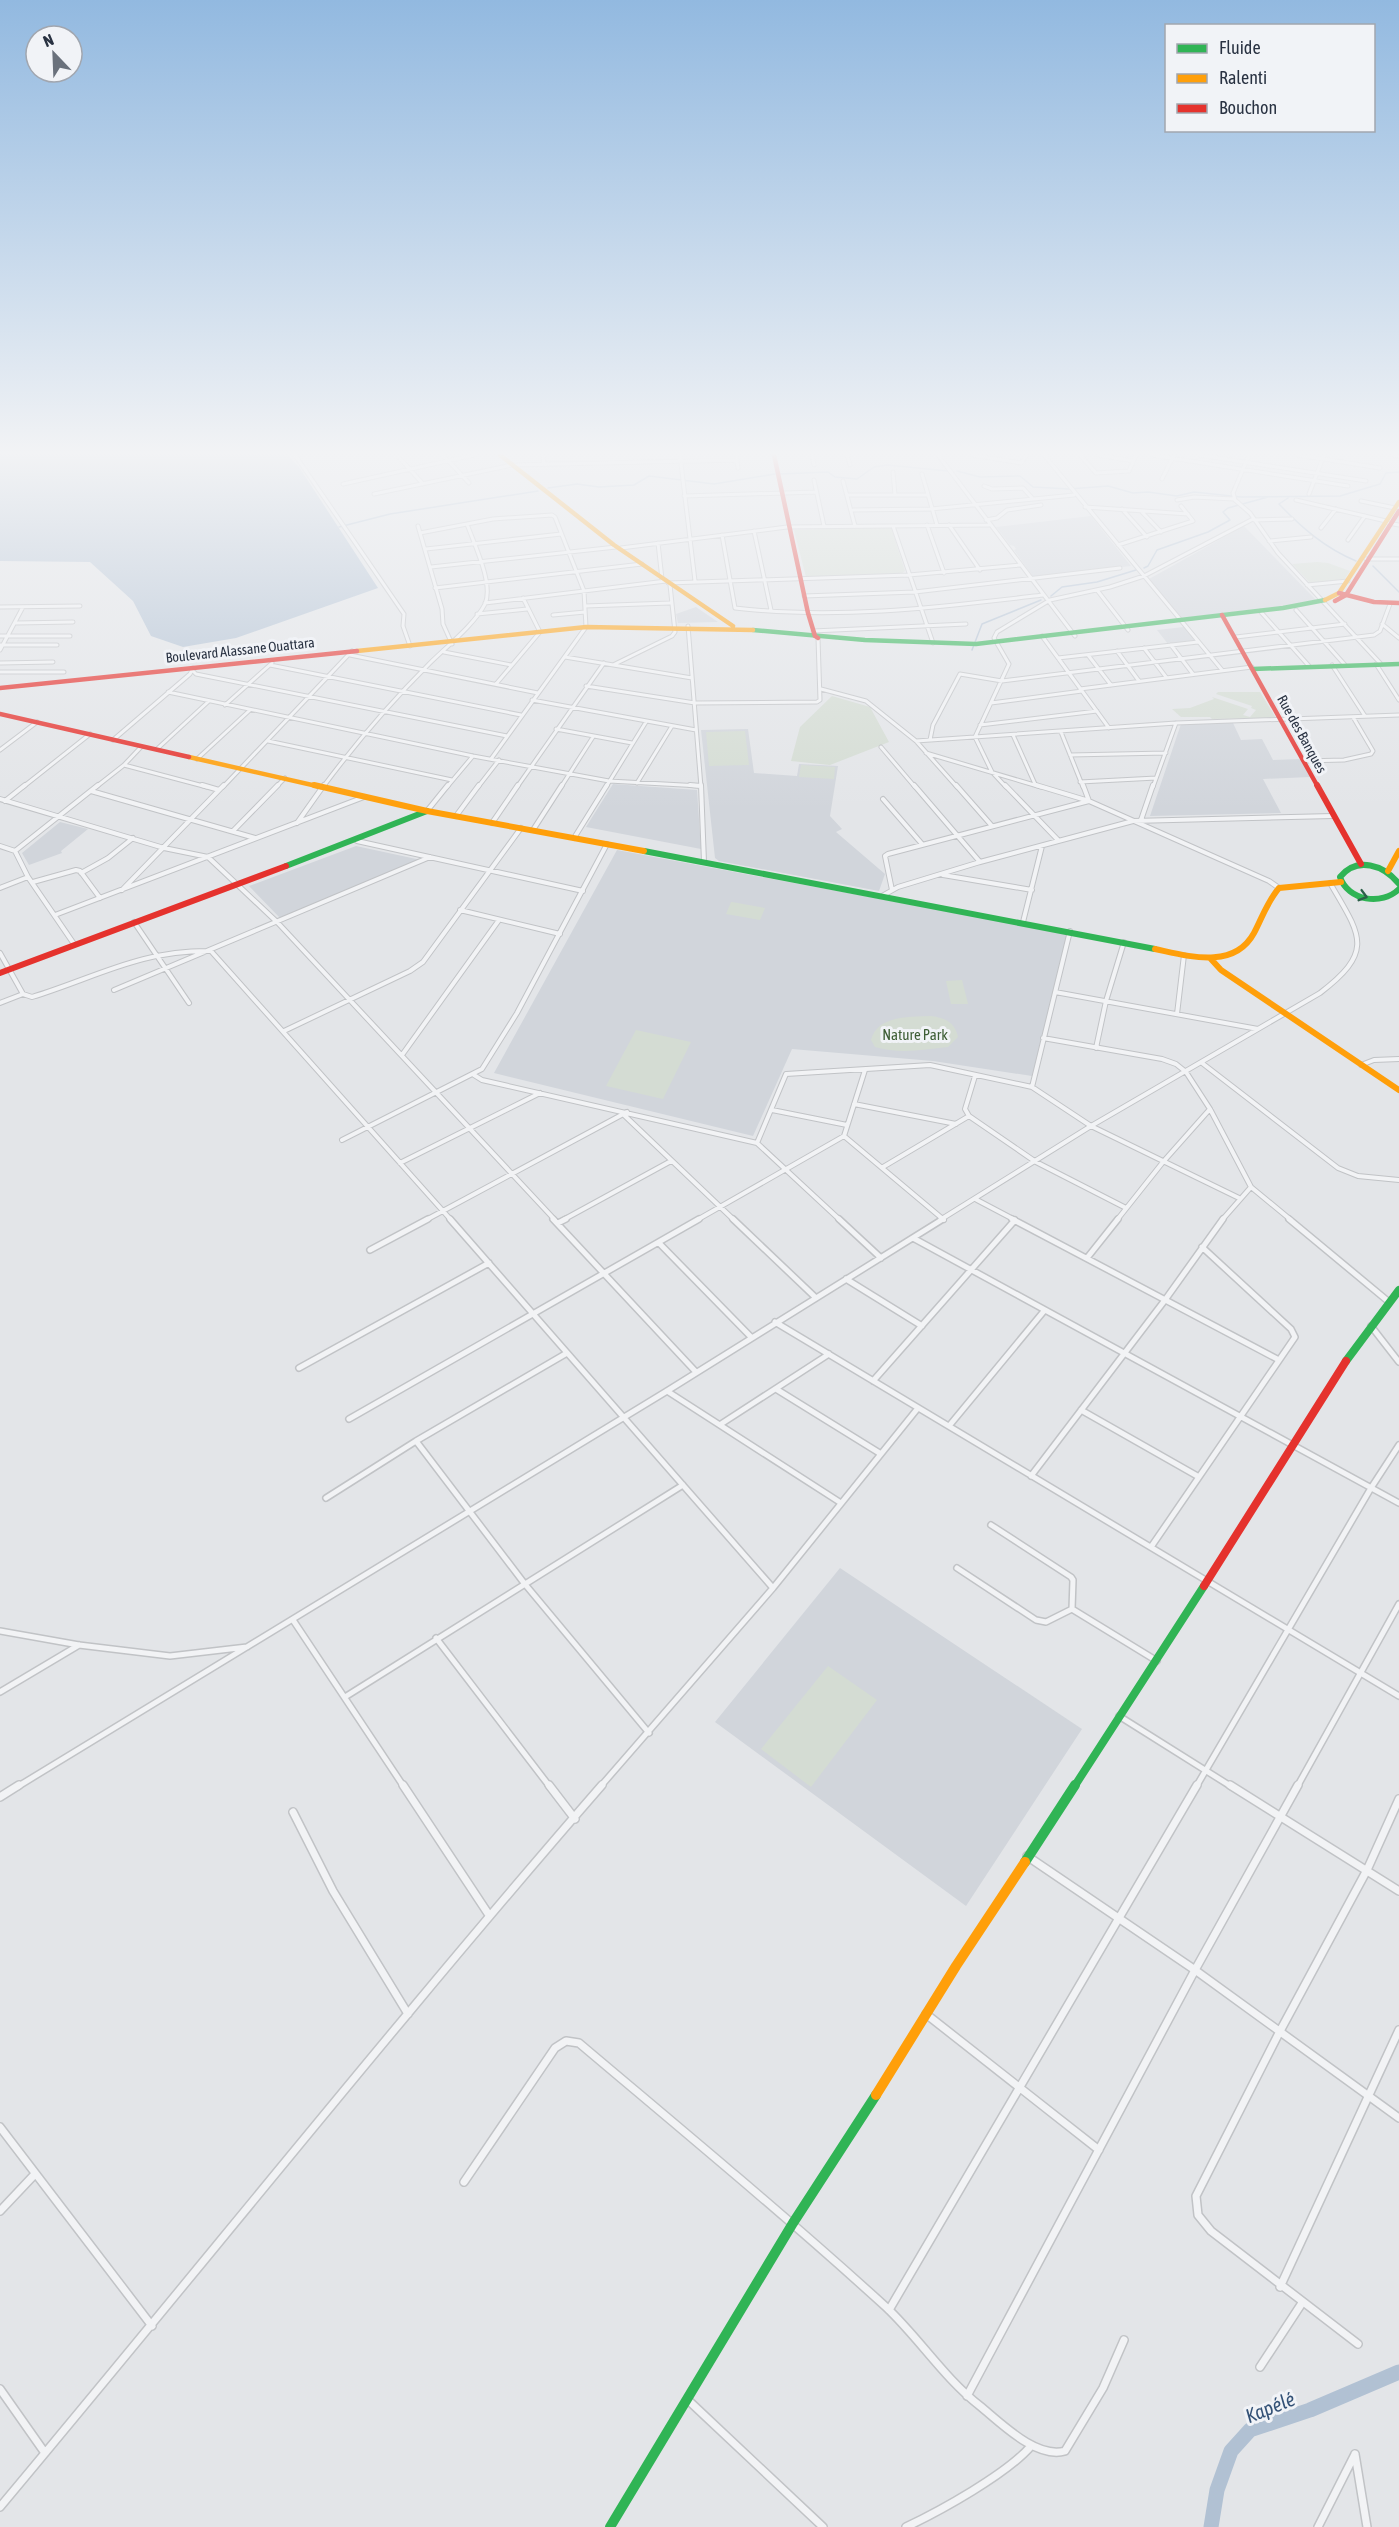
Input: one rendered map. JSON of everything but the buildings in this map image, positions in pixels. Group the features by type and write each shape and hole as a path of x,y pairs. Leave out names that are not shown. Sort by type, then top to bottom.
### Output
{"main road":[{"path":"654,573 738,629"},
{"path":"800,573 815,635"},
{"name":"Boulevard Alassane Ouattara","path":"0,689 585,628 738,629 975,645 1292,609 1324,603 1342,594 1355,573"},
{"path":"1342,594 1396,604"},
{"name":"Rue des Banques","path":"1223,617 1361,864"},
{"path":"1252,668 1399,664"},
{"path":"0,714 427,811 1023,922 1184,955 1210,958 1226,956 1245,945 1272,895 1279,888 1341,882"},
{"path":"0,973 355,841 427,811"},
{"path":"1388,871 1398,855"},
{"path":"1361,864 1388,871 1399,884 1390,897 1368,898 1347,889 1341,882 1344,870 1361,864"},
{"path":"1210,958 1221,970 1399,1090"},
{"path":"610,2527 793,2223 837,2158 926,2014 1027,1856 1157,1661 1291,1447 1371,1326 1399,1290"}],"street":[{"path":"376,573 404,614 403,626 410,645"},
{"path":"432,573 442,609 443,624 454,641"},
{"path":"297,823 324,788 326,780 346,756 477,614 485,603 487,582 485,573"},
{"path":"435,588 568,573"},
{"path":"491,759 585,628 584,591 576,573"},
{"path":"613,665 668,639 675,632 664,573"},
{"path":"694,573 695,582"},
{"path":"729,573 735,608 808,613 921,609 1043,595"},
{"path":"763,573 771,610"},
{"path":"485,603 666,582 944,573"},
{"path":"1026,573 1074,635"},
{"path":"804,596 915,592 1080,573"},
{"path":"1141,573 1222,670"},
{"path":"1058,840 992,772 975,737 1009,664 994,638 998,632 1048,602 1097,590 1150,573"},
{"path":"1297,573 1358,638 1378,663 1399,700"},
{"path":"909,575 926,627 934,643"},
{"path":"1307,585 1348,583"},
{"path":"1097,590 1127,628"},
{"path":"496,684 539,631 523,598"},
{"path":"585,606 670,603"},
{"path":"930,740 929,735 933,725 960,674 1002,681 1358,638 1377,633 1396,604"},
{"path":"0,614 2,607 80,606"},
{"path":"0,650 23,607"},
{"path":"477,614 527,609"},
{"path":"1292,609 1345,665"},
{"path":"553,615 585,612"},
{"path":"1261,612 1309,666"},
{"path":"16,623 73,622"},
{"path":"586,686 695,703 813,702 820,700 821,689 815,635 966,624"},
{"path":"1236,637 1345,624"},
{"path":"1382,624 1399,638"},
{"path":"688,627 701,786 704,862"},
{"path":"0,636 69,636"},
{"path":"1044,638 1109,728"},
{"path":"1058,658 1198,642"},
{"path":"1,645 57,645"},
{"path":"1170,645 1193,674"},
{"path":"1144,648 1166,677"},
{"path":"1117,651 1139,681"},
{"path":"444,652 511,665"},
{"path":"122,890 352,653 538,693"},
{"path":"1088,655 1111,685"},
{"path":"565,657 692,678"},
{"path":"0,663 53,662"},
{"path":"225,705 272,662 327,677 521,716"},
{"path":"492,823 570,708 604,663"},
{"path":"1332,666 1365,717"},
{"path":"990,703 1166,677 1252,668"},
{"path":"113,740 193,669 196,674 507,736"},
{"path":"0,672 64,672"},
{"path":"821,689 866,701 916,741 992,826"},
{"path":"168,692 473,756 609,781 701,786"},
{"path":"532,700 696,730"},
{"path":"157,750 209,701"},
{"path":"197,759 250,710"},
{"path":"980,725 1097,711"},
{"path":"916,741 1176,723 1399,715"},
{"path":"1304,761 1344,760 1371,754 1373,751 1353,717"},
{"path":"0,750 37,722"},
{"path":"574,838 646,722"},
{"path":"1141,820 1176,723"},
{"path":"637,783 672,726"},
{"path":"556,729 632,743"},
{"path":"1061,732 1089,801"},
{"path":"2,800 90,734"},
{"path":"1013,735 1035,785"},
{"path":"533,830 593,736"},
{"path":"268,741 452,780"},
{"path":"15,851 124,765 141,747"},
{"path":"881,747 981,862"},
{"path":"926,753 1089,801 1269,881 1279,888"},
{"path":"1070,755 1166,753"},
{"path":"427,811 473,756"},
{"path":"456,816 499,760"},
{"path":"124,765 219,790"},
{"path":"233,831 285,778"},
{"path":"1080,782 1156,778"},
{"path":"91,791 257,838"},
{"path":"55,915 366,797"},
{"path":"883,799 922,844"},
{"path":"2,800 164,848 208,857 278,923 348,1001 402,1055 696,1372"},
{"path":"891,890 885,856 922,844 1089,801"},
{"path":"882,896 891,890 941,874 1133,820 1333,816"},
{"path":"284,1031 410,971 423,962 521,828"},
{"path":"81,873 108,858 133,838"},
{"path":"355,841 583,891"},
{"path":"342,1140 474,1075 488,1062 608,844"},
{"path":"0,846 15,851 28,877 74,944"},
{"path":"1023,922 1042,846"},
{"path":"114,990 212,951 430,857"},
{"path":"33,882 71,869 81,873 100,898"},
{"path":"941,874 1032,890"},
{"path":"0,888 28,877"},
{"path":"0,1797 250,1647 623,1416 668,1391 815,1297 977,1200 1091,1126 1202,1063 1337,981 1347,972 1356,956 1358,934 1330,883"},
{"path":"460,910 560,934"},
{"path":"402,1055 499,920"},
{"path":"134,922 189,1003"},
{"path":"1032,1088 1070,931"},
{"path":"1096,1048 1106,1001 1124,942"},
{"path":"0,953 23,994 32,998 154,953 180,949 212,951 773,1588"},
{"path":"1177,1014 1184,955"},
{"path":"1054,992 1258,1029"},
{"path":"0,1003 23,994"},
{"path":"1044,1038 1162,1059 1176,1064 1186,1072 1210,1109 1251,1187 1389,1302"},
{"path":"1360,1065 1374,1060 1399,1059"},
{"path":"1202,1063 1338,1168 1358,1176 1399,1180"},
{"path":"757,1143 786,1074 930,1065 1032,1088 1091,1126 1239,1198"},
{"path":"349,1419 659,1244 844,1136 865,1070"},
{"path":"474,1075 482,1080 757,1143 880,1258"},
{"path":"975,1076 965,1111 969,1116 1036,1162 1125,1208"},
{"path":"400,1163 541,1093"},
{"path":"854,1104 956,1125"},
{"path":"1087,1258 1125,1208 1210,1109"},
{"path":"772,1110 848,1125"},
{"path":"625,1114 719,1208 815,1297"},
{"path":"370,1250 625,1114"},
{"path":"883,1167 969,1116"},
{"path":"844,1136 944,1220"},
{"path":"558,1223 671,1161"},
{"path":"1031,1476 1239,1198 1251,1187"},
{"path":"977,1200 1279,1360"},
{"path":"873,1381 1015,1220"},
{"path":"913,1238 1291,1447 1399,1503"},
{"path":"659,1244 751,1337"},
{"path":"1151,1547 1293,1342 1295,1333 1202,1247"},
{"path":"299,1368 489,1263"},
{"path":"846,1279 922,1326"},
{"path":"949,1426 1044,1311"},
{"path":"775,1322 1399,1696"},
{"path":"1371,1326 1399,1362"},
{"path":"326,1498 416,1441 567,1353"},
{"path":"721,1424 829,1354"},
{"path":"776,1389 881,1454"},
{"path":"668,1391 841,1503"},
{"path":"0,2507 489,1916 773,1588 918,1408"},
{"path":"1081,1410 1199,1477"},
{"path":"416,1441 524,1583 649,1733"},
{"path":"889,2310 1371,1488 1399,1445"},
{"path":"345,1697 683,1485"},
{"path":"991,1525 1071,1577 1073,1580 1072,1609"},
{"path":"957,1568 1036,1620 1046,1622 1072,1609"},
{"path":"967,2396 1195,1970 1399,1604"},
{"path":"1072,1609 1157,1661"},
{"path":"293,1620 489,1916"},
{"path":"0,1631 79,1645 170,1656 250,1647"},
{"path":"436,1638 575,1819"},
{"path":"0,1692 79,1645"},
{"path":"1119,1716 1399,1891"},
{"path":"1358,2344 1280,2287 1201,2223 1195,2211 1196,2196 1279,2033 1367,1869 1399,1799"},
{"path":"293,1812 333,1892 408,2014"},
{"path":"1027,1856 1195,1970 1399,2118"},
{"path":"926,2014 1099,2150"},
{"path":"1280,2287 1399,2030"},
{"path":"464,2182 555,2048 566,2041 579,2043 793,2223 889,2310 967,2396 1031,2446 1058,2453 1065,2451 1103,2388 1124,2340"},
{"path":"0,2127 152,2326"},
{"path":"0,2211 35,2174"},
{"path":"1260,2367 1302,2303"},
{"path":"0,2390 45,2453"},
{"path":"686,2398 823,2527"},
{"path":"906,2527 925,2518 1019,2460 1031,2446"},
{"path":"1318,2527 1355,2454 1368,2527"}],"shaded area":[{"path":"1030,573 1069,573 1033,577"},
{"path":"1160,573 1290,573 1318,602 1181,618 1149,579"},
{"path":"696,607 718,622 678,623 676,614"},
{"path":"1184,627 1195,640 1168,644 1157,630"},
{"path":"1233,723 1241,740 1262,739 1273,760 1301,759 1310,777 1263,779 1281,813 1150,816 1181,724"},
{"path":"748,729 754,773 797,776 799,764 838,766 830,816 842,829 836,832 885,874 879,891 719,861 715,858 701,730"},
{"path":"613,784 697,790 701,849 586,827"},
{"path":"60,822 88,829 61,851 62,853 29,865 22,853"},
{"path":"356,846 421,860 281,919 249,886"},
{"path":"617,850 1067,934 1032,1076 933,1061 792,1049 753,1136 494,1073"},
{"path":"840,1568 1082,1729 966,1906 715,1722"}],"green space":[{"path":"805,573 902,573 901,574 806,577"},
{"path":"1300,573 1349,573 1344,580 1310,583"},
{"path":"1218,692 1260,692 1276,718 1181,717 1172,709 1190,708 1214,699 1212,697 1248,709 1243,715 1250,717 1256,710 1251,708 1252,706 1216,694"},
{"path":"832,696 870,707 889,742 830,765 791,761 800,727"},
{"path":"745,731 749,765 709,766 706,732"},
{"path":"801,765 835,767 834,779 799,777"},
{"path":"731,902 765,908 760,920 726,914"},
{"path":"962,980 968,1004 951,1004 946,981"},
{"name":"Nature Park","path":"931,1016 952,1024 957,1032 958,1037 948,1047 911,1051 893,1050 875,1047 871,1040 880,1026 887,1022 904,1017"},
{"path":"636,1030 691,1042 663,1099 606,1086"},
{"path":"828,1666 877,1700 811,1787 761,1749"}],"water":[{"path":"102,573 368,573 378,588 236,638 183,647 151,636 133,601"}],"waterway":[{"path":"1051,596 1062,587 1097,582 1126,573"},
{"path":"1380,573 1399,592"},
{"path":"972,650 982,624 1041,600"},
{"name":"Kapélé","path":"1211,2527 1217,2490 1231,2451 1250,2430 1310,2410 1399,2372"}],"traffic: fast":[{"path":"753,630 865,640 976,644 1283,608 1325,600"},
{"path":"1253,669 1399,664"},
{"path":"286,866 427,811"},
{"path":"644,851 1155,949"},
{"path":"1399,884 1387,872 1370,865 1353,866 1340,877 1342,883 1352,893 1366,898 1387,898 1399,889"},
{"path":"1346,1361 1399,1290"},
{"path":"1025,1862 1204,1586"},
{"path":"610,2527 793,2223 876,2095"}],"traffic: slow":[{"path":"654,573 733,626"},
{"path":"1325,600 1339,593 1352,573"},
{"path":"357,651 586,627 753,630"},
{"path":"189,757 427,811 644,851"},
{"path":"1388,871 1399,851"},
{"path":"1155,949 1190,956 1215,958 1227,956 1246,945 1269,901 1279,888 1341,882"},
{"path":"1210,958 1221,970 1399,1090"},
{"path":"876,2095 956,1966 1025,1862"}],"traffic: jam":[{"path":"799,573 808,613 815,636 818,638"},
{"path":"1335,601 1346,595 1360,573"},
{"path":"1339,593 1374,602 1399,603"},
{"path":"1222,615 1361,864"},
{"path":"0,688 357,651"},
{"path":"0,714 189,757"},
{"path":"0,973 286,866"},
{"path":"1204,1586 1346,1361"}]}
